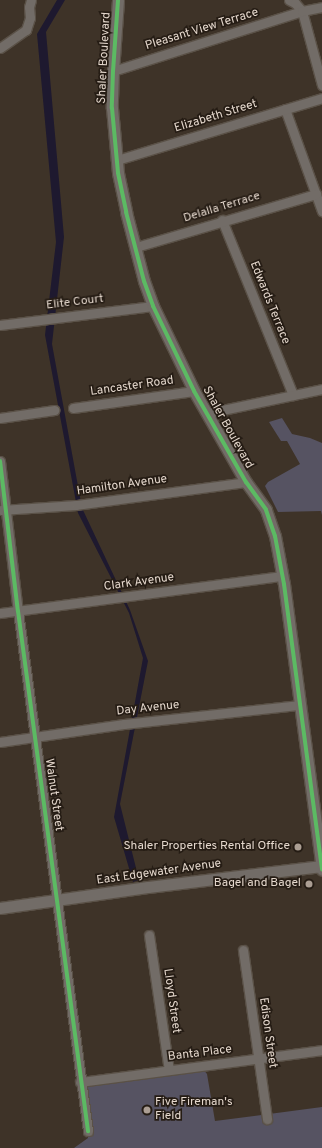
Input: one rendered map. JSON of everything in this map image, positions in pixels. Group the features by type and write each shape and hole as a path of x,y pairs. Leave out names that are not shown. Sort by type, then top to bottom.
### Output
{"street":[{"path":"0,48 26,30 30,18 29,7 31,0"},
{"name":"Shaler Boulevard","path":"118,0 112,108 120,184 144,281 153,306 194,391 208,413 246,482 266,510 276,536 322,867"},
{"path":"289,0 295,3 302,11 322,85"},
{"name":"Pleasant View Terrace","path":"113,71 302,11 322,7"},
{"name":"Elizabeth Street","path":"117,160 322,98"},
{"path":"285,109 322,211"},
{"name":"Delalla Terrace","path":"136,247 222,220 316,194"},
{"name":"Edwards Terrace","path":"222,220 293,395"},
{"name":"Elite Court","path":"0,325 153,306"},
{"path":"208,413 322,389"},
{"name":"Lancaster Road","path":"73,408 194,391"},
{"path":"0,418 54,410"},
{"name":"Walnut Street","path":"0,461 3,510 58,900 80,1082 88,1131"},
{"name":"Hamilton Avenue","path":"3,510 78,504 246,482"},
{"name":"Clark Avenue","path":"0,613 282,576"},
{"name":"Day Avenue","path":"0,742 124,724 300,704"},
{"name":"East Edgewater Avenue","path":"0,908 163,885 322,867"},
{"name":"Lloyd Street","path":"149,935 169,1070"},
{"name":"Edison Street","path":"244,950 267,1119"},
{"name":"Banta Place","path":"80,1082 322,1050"}],"shaded area":[{"path":"57,0 65,0 46,32 64,237 52,344 82,508 130,610 148,661 120,804 139,880 133,882 114,817 143,658 129,613 78,513 45,335 56,242 37,34"},
{"path":"282,418 292,434 310,438 322,443 322,515 321,511 278,512 265,486 268,482 300,464 287,441 281,441 269,422"},
{"path":"199,1064 207,1074 215,1121 322,1107 322,1148 74,1148 88,1138 80,1082"}],"cycle path":[{"path":"118,0 112,108 118,173 126,212 144,281 153,306 194,391 246,482 266,510 275,536 284,584 322,869"},
{"path":"0,461 18,611 88,1131"}],"place":[{"name":"Shaler Properties Rental Office","path":"298,847"},
{"name":"Bagel and Bagel","path":"309,884"},
{"name":"Five Fireman's Field","path":"147,1110"}]}
